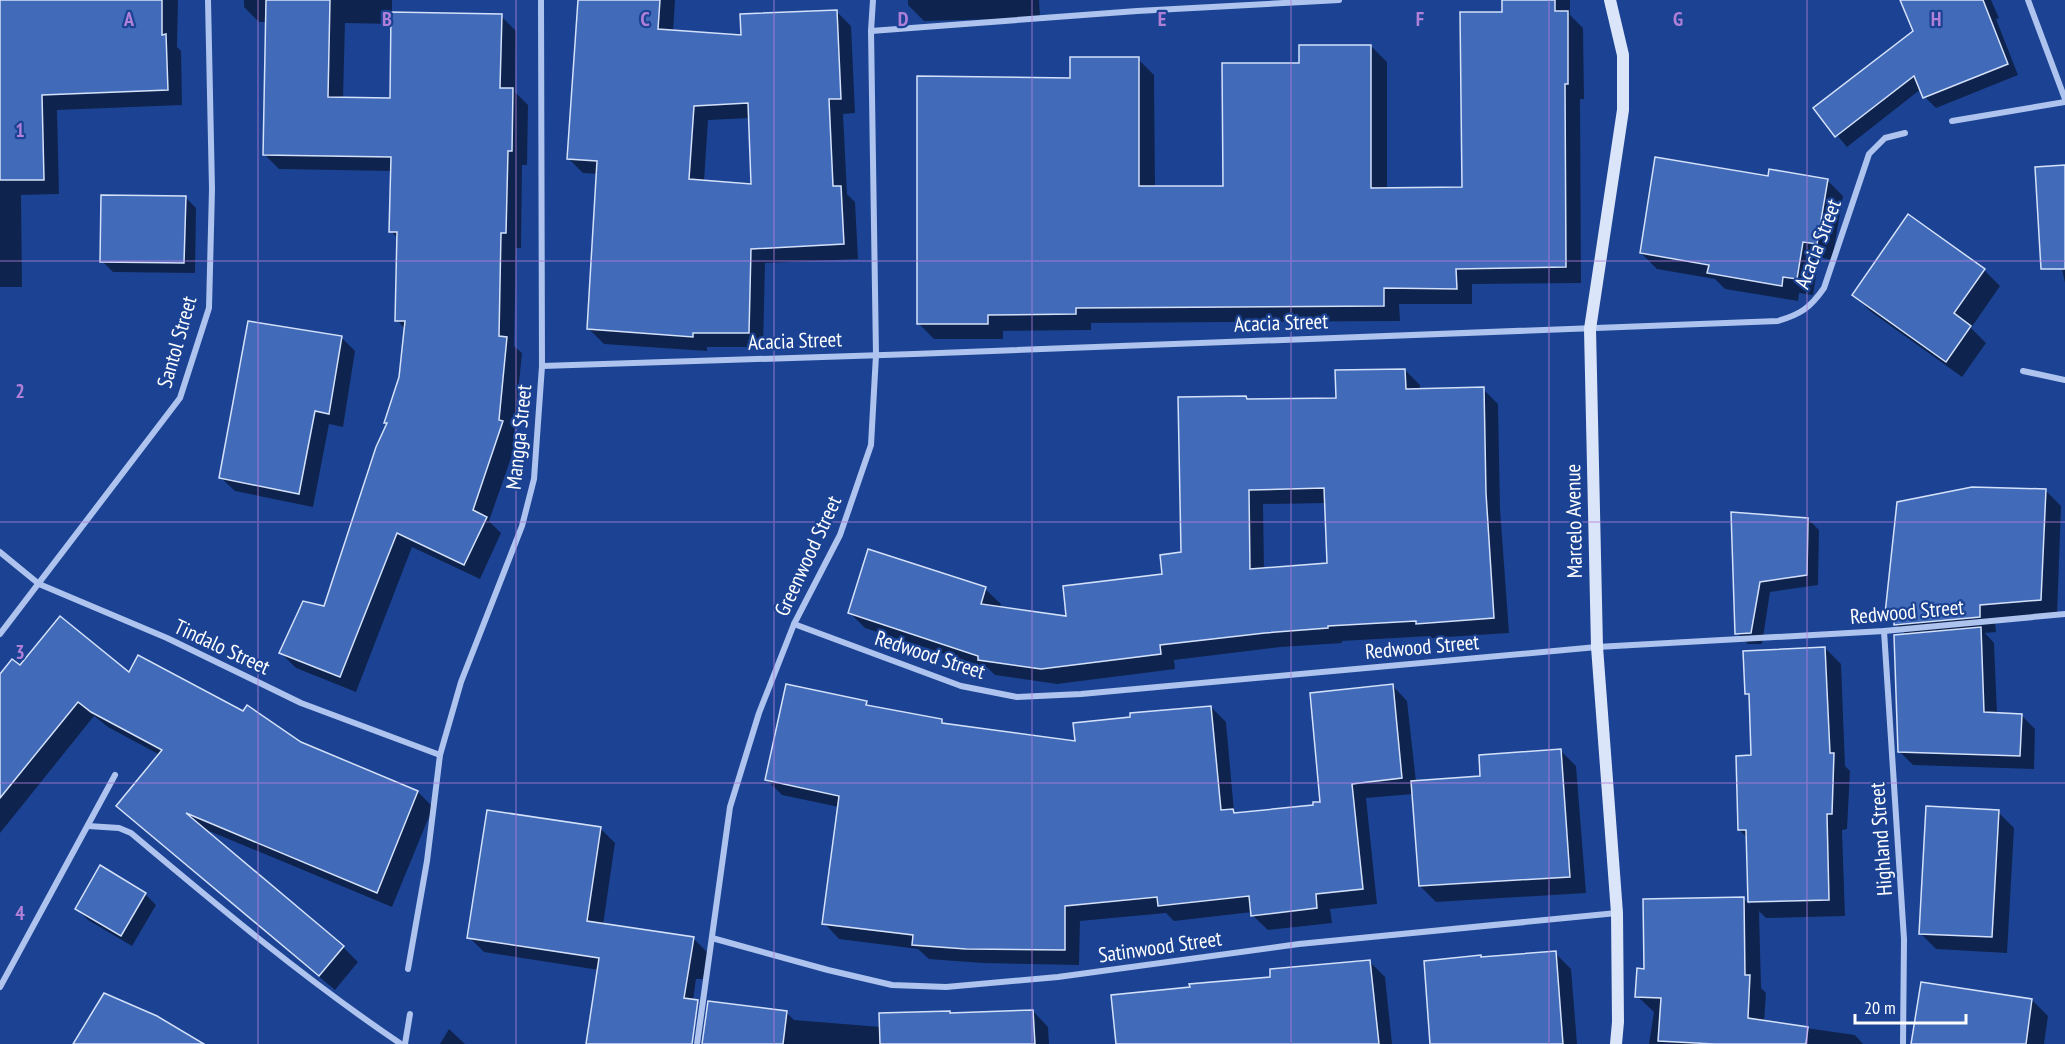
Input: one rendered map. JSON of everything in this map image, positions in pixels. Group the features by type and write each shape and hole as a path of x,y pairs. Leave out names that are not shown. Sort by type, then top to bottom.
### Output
{"street":[{"name":"Santol Street","path":"0,634 180,398 209,308 212,189 208,0"},
{"name":"Mangga Street","path":"408,969 427,861 440,755 461,682 522,526 534,479 542,366 542,0"},
{"name":"Greenwood Street","path":"697,1044 730,807 759,713 794,624 840,534 871,445 876,355 871,32 873,0"},
{"path":"871,32 1137,11 1339,0"},
{"name":"Marcelo Avenue","path":"1610,0 1623,55 1623,110 1590,329 1597,647 1617,912 1618,1022 1616,1044"},
{"path":"1952,121 2065,100 2028,0"},
{"name":"Acacia Street","path":"542,366 1778,321 1796,316 1813,304 1824,288 1869,154 1885,138 1905,133"},
{"path":"2023,371 2065,380"},
{"name":"Tindalo Street","path":"0,552 39,584 167,638 301,703 440,755"},
{"name":"Redwood Street","path":"794,624 961,686 1017,697 1081,694 1597,647 1884,631 2065,614"},
{"name":"Highland Street","path":"1884,631 1904,939 1903,1044"},
{"path":"0,987 115,775"},
{"path":"88,826 119,828 131,833 274,951 345,1006 403,1044 410,1014"},
{"name":"Satinwood Street","path":"712,938 892,985 946,987 1058,977 1299,944 1617,912"}],"building":[{"path":"0,0 162,0 162,35 166,34 168,90 42,95 44,180 0,180"},
{"path":"266,0 330,0 328,97 390,98 391,12 502,14 500,88 513,88 512,151 508,151 506,233 501,233 499,336 507,337 499,420 503,421 473,510 487,517 464,565 397,533 340,677 279,653 303,601 324,606 376,447 387,423 384,423 399,377 405,321 395,321 397,232 389,232 391,157 263,155"},
{"path":"578,0 660,0 658,29 741,35 740,14 837,10 841,99 829,99 833,186 841,186 844,244 751,249 749,333 693,333 693,337 587,329 597,161 567,159","holes":["748,103 751,184 689,179 694,106"]},
{"path":"1502,0 1555,0 1555,11 1568,11 1568,84 1565,84 1566,267 1456,269 1457,289 1384,288 1384,306 1076,308 1076,314 988,315 988,324 917,324 917,76 1070,78 1070,57 1139,57 1139,186 1223,186 1222,63 1299,63 1299,45 1371,45 1371,188 1462,187 1460,12 1502,12"},
{"path":"1900,0 1983,0 2008,64 1923,98 1914,76 1835,137 1813,108 1913,31"},
{"path":"1655,157 1768,176 1769,169 1828,179 1817,244 1803,242 1797,279 1783,277 1782,286 1707,273 1709,265 1640,253"},
{"path":"2065,165 2065,269 2041,269 2035,167"},
{"path":"101,195 186,196 184,263 100,262"},
{"path":"1908,214 1985,269 1954,313 1971,326 1946,362 1852,295"},
{"path":"248,321 342,336 329,414 315,411 299,494 219,478"},
{"path":"1405,369 1406,389 1484,387 1486,493 1494,618 1416,624 1416,621 1328,626 1328,628 1265,633 1160,645 1161,654 1041,669 978,660 978,656 848,613 868,549 986,587 981,604 1066,616 1063,586 1162,574 1160,555 1181,552 1178,397 1336,398 1335,370","holes":["1324,488 1327,563 1250,569 1249,490"]},
{"path":"1972,487 2046,489 2041,600 1980,605 1980,617 1894,625 1894,613 1885,614 1897,502"},
{"path":"1731,512 1808,518 1807,575 1760,582 1751,633 1735,634"},
{"path":"60,616 129,672 138,655 243,711 247,705 301,742 418,791 377,893 186,813 344,946 319,976 116,806 162,750 91,712 78,702 0,798 0,674 12,659 20,665"},
{"path":"1981,627 1984,712 2022,714 2020,756 1898,752 1894,635"},
{"path":"1825,647 1830,753 1834,753 1832,814 1827,814 1829,900 1748,902 1746,830 1738,830 1736,756 1751,755 1749,694 1745,694 1743,651"},
{"path":"786,684 867,701 866,705 942,719 942,723 1075,741 1073,723 1130,717 1130,713 1211,706 1221,810 1233,809 1234,813 1313,805 1313,802 1320,802 1310,693 1393,684 1402,778 1352,784 1363,889 1316,894 1317,908 1251,916 1249,896 1158,906 1157,897 1065,906 1065,950 966,949 912,945 913,935 822,924 839,796 765,780"},
{"path":"1561,749 1570,877 1419,886 1411,781 1480,776 1479,755"},
{"path":"1926,806 1999,810 1992,937 1919,934"},
{"path":"487,810 601,827 587,921 694,937 684,998 698,1000 692,1044 586,1044 599,958 467,938"},
{"path":"100,865 146,893 121,936 75,909"},
{"path":"1744,897 1745,975 1750,975 1748,1018 1808,1027 1806,1044 1714,1044 1658,1041 1661,998 1635,997 1637,968 1644,969 1643,899"},
{"path":"1556,951 1563,1044 1430,1044 1424,961"},
{"path":"1370,960 1379,1044 1116,1044 1111,995 1190,987 1189,984 1270,977 1270,969"},
{"path":"1921,982 2032,999 2026,1044 1911,1044"},
{"path":"104,993 157,1016 204,1044 73,1044"},
{"path":"708,1001 787,1011 783,1044 702,1044"},
{"path":"1033,1010 1035,1044 880,1044 879,1013"}]}
